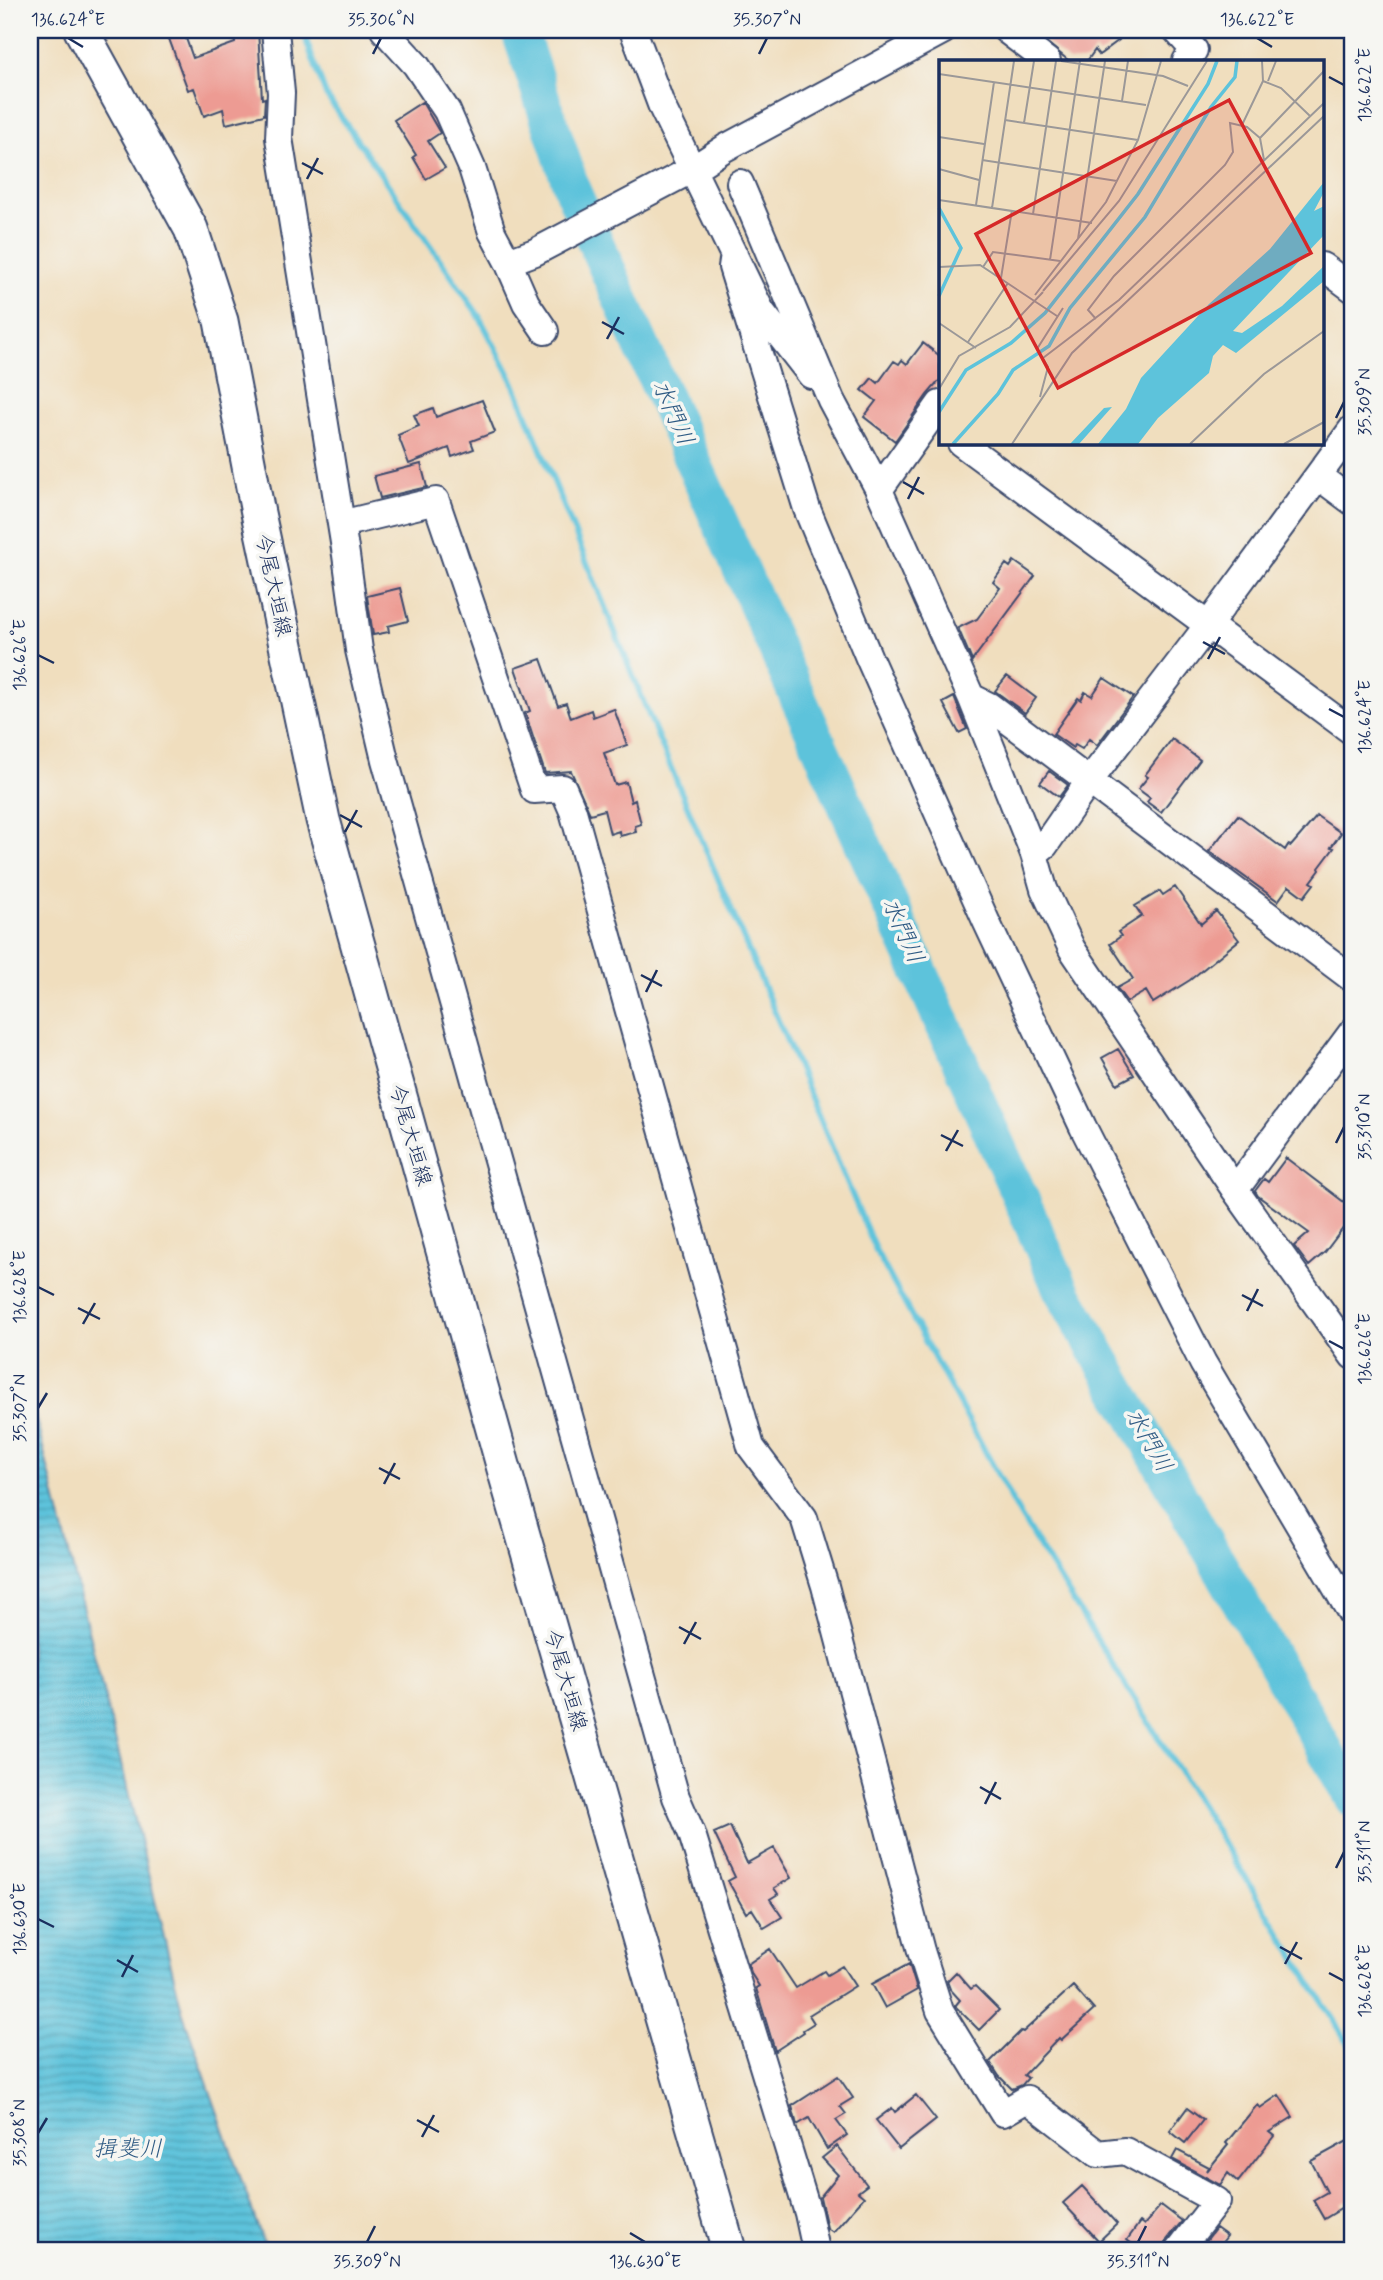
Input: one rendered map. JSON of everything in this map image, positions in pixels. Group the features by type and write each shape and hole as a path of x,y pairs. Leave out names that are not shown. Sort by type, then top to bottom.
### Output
{"main road":[{"name":"今尾大垣線","path":"81,30 191,229 221,321 258,513 323,820 504,1469 729,2250"}],"street":[{"path":"275,30 281,93 279,138 359,650 385,760 676,1797 692,1834 808,2213 816,2250"},
{"path":"384,30 416,65 447,111 472,168 492,232 526,303 545,331"},
{"path":"633,30 684,174 734,254 761,312 831,400"},
{"path":"1006,30 1046,60"},
{"path":"1176,30 1194,50 1187,60"},
{"path":"508,262 535,252 684,174 725,148 930,33"},
{"path":"740,183 831,400 879,490 971,697 1034,854 1044,889 1072,949 1235,1191 1353,1356"},
{"path":"734,254 732,267 807,509 869,658 986,921 1083,1127 1203,1363 1353,1616"},
{"path":"1324,267 1353,289"},
{"path":"879,490 937,417"},
{"path":"1034,854 1045,845 1090,780 1353,428"},
{"path":"962,444 1353,732"},
{"path":"1318,476 1353,502"},
{"path":"341,524 436,501 534,790 563,788 573,811 751,1447 804,1518 825,1586 921,1951 940,2011 1003,2113 1027,2099 1098,2154 1125,2151 1217,2201 1179,2250"},
{"path":"971,697 989,706 1090,780 1353,979"},
{"path":"1235,1191 1353,1031"}],"water":[{"name":"揖斐川","path":"30,1395 183,2014 266,2250 33,2250 30,2236"}],"building":[{"path":"183,30 193,58 235,43 235,39 240,38 240,30 258,30 262,99 265,98 264,115 226,124 223,109 204,116 194,88 188,90 168,36"},
{"path":"1032,30 1112,30 1119,40 1099,55 1095,50 1088,60 1068,60"},
{"path":"422,102 440,133 428,141 445,168 426,179 413,157 416,155 394,120"},
{"path":"923,343 939,355 939,381 895,441 864,417 876,401 862,390 872,378 878,383 894,361 899,364 902,360 907,364"},
{"path":"482,400 495,432 471,441 474,449 452,457 449,448 409,464 398,435 419,426 414,415 433,408 436,417"},
{"path":"421,464 427,487 380,498 374,476"},
{"path":"1014,561 1035,576 972,661 958,628 977,619 1000,588 993,582 1006,564 1010,567"},
{"path":"400,588 408,621 388,626 389,632 373,635 367,596"},
{"path":"541,659 558,706 566,703 571,718 591,710 593,717 614,709 627,745 604,753 615,785 626,782 631,802 635,800 641,824 635,826 636,832 620,836 619,831 610,834 604,810 590,814 571,771 545,773 525,713 530,711 515,668"},
{"path":"1007,676 1036,698 1025,713 995,691"},
{"path":"1104,678 1133,697 1097,745 1089,739 1082,749 1075,745 1073,748 1053,734 1078,698 1081,700 1085,692 1092,696"},
{"path":"954,697 967,729 959,733 943,703"},
{"path":"1172,739 1200,760 1161,812 1147,802 1150,798 1138,789"},
{"path":"1049,771 1068,785 1059,797 1040,783"},
{"path":"1238,815 1285,850 1317,816 1341,833 1311,882 1314,884 1304,897 1289,886 1278,901 1209,851"},
{"path":"1175,887 1201,924 1216,911 1239,940 1190,980 1153,1003 1146,991 1127,1002 1117,988 1133,979 1110,944 1121,936 1118,932 1142,916 1135,906 1160,891 1163,895"},
{"path":"1118,1049 1134,1075 1117,1084 1102,1058"},
{"path":"1286,1158 1353,1209 1353,1215 1325,1252 1309,1266 1294,1246 1309,1233 1258,1196 1255,1191 1264,1179 1268,1182"},
{"path":"730,1826 747,1863 774,1848 791,1878 774,1888 778,1894 770,1899 782,1917 764,1928 752,1909 746,1913 728,1881 735,1877 714,1833"},
{"path":"770,1949 796,1988 824,1971 827,1975 842,1966 855,1986 809,2015 814,2023 775,2051 756,1988 759,1986 748,1964"},
{"path":"909,1964 917,1990 885,2008 872,1984"},
{"path":"956,1972 971,1989 975,1986 999,2010 979,2030 955,2006 960,2000 947,1981"},
{"path":"1073,1986 1094,2010 1061,2040 1059,2038 1024,2075 1028,2078 1022,2085 1012,2089 990,2062"},
{"path":"838,2076 853,2098 840,2106 846,2114 836,2120 847,2135 827,2149 809,2118 797,2125 792,2106"},
{"path":"916,2095 936,2120 899,2149 876,2120 892,2108 895,2112"},
{"path":"1279,2095 1293,2117 1269,2132 1274,2136 1238,2182 1228,2173 1220,2185 1172,2159 1177,2150 1209,2167 1207,2171 1257,2105 1260,2108"},
{"path":"1187,2108 1203,2120 1185,2143 1170,2131"},
{"path":"1353,2138 1353,2198 1324,2219 1313,2200 1327,2192 1311,2161"},
{"path":"837,2146 867,2185 858,2192 864,2197 833,2232 827,2228 820,2197 838,2175 822,2158"},
{"path":"1082,2186 1117,2224 1099,2241 1063,2203"},
{"path":"1161,2205 1182,2221 1167,2240 1164,2250 1140,2250 1127,2240 1140,2222 1144,2225"},
{"path":"1216,2228 1227,2236 1217,2249 1219,2250 1199,2250"}],"waterway":[{"path":"305,30 326,95 479,316 513,381 657,735 876,1251 1021,1517 1353,2051"},
{"name":"水門川","path":"519,30 573,192 1061,1289 1353,1799"}]}
